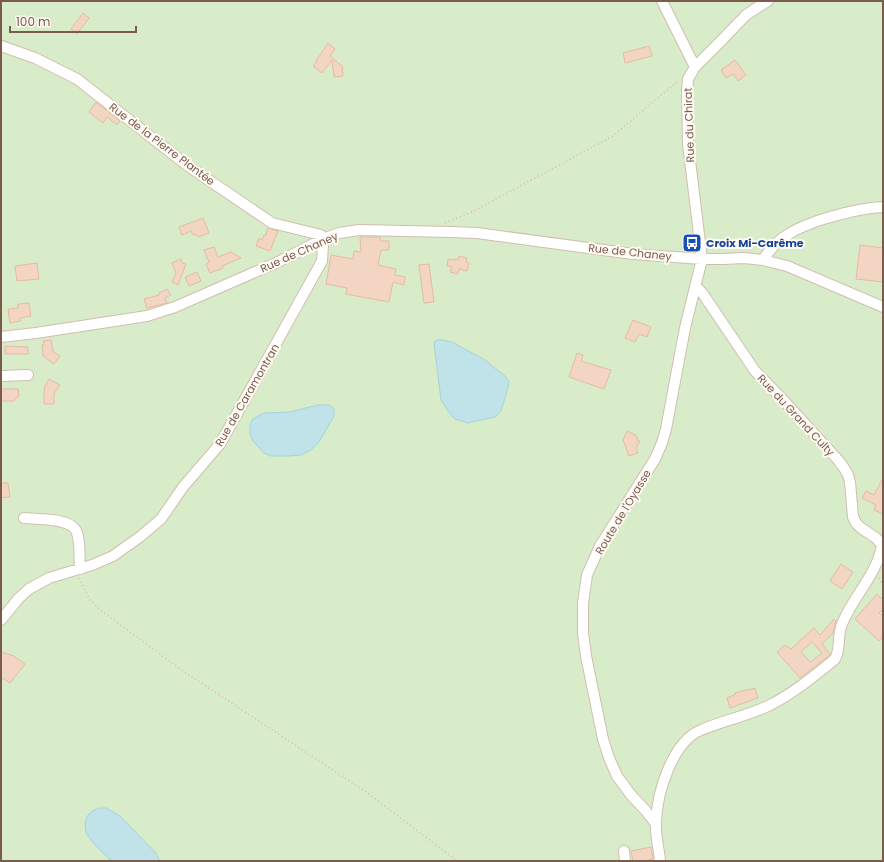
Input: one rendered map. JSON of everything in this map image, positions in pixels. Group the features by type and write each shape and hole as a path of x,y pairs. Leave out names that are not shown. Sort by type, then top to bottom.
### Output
{"street":[{"path":"662,1 695,67 746,15 768,1"},
{"name":"Rue de la Pierre Plantée","path":"1,46 35,58 77,79 188,166 272,223 321,235 323,239"},
{"name":"Rue du Chirat","path":"695,67 688,79 686,90 688,136 702,259"},
{"path":"763,260 769,250 777,242 789,233 808,224 851,211 883,207"},
{"name":"Rue de Chaney","path":"1,337 52,331 142,317 158,313 278,262 323,239 339,233 359,230 477,233 633,254 702,259 744,258 763,260 787,266 883,307"},
{"name":"Rue de Caramontran","path":"1,620 19,598 29,589 49,578 92,565 113,556 141,536 161,518 183,487 220,444 322,262 323,239"},
{"name":"Route de l'Oyasse","path":"656,824 624,786 617,776 609,758 586,656 583,633 583,603 587,575 600,546 655,459 662,443 685,328 702,259"},
{"name":"Rue du Grand Culty","path":"696,286 704,294 755,371 839,461 848,475 850,482 853,516 856,523 883,545"},
{"path":"1,376 28,375"},
{"path":"24,518 66,522 74,528 78,538 80,569"},
{"path":"660,861 656,824 658,799 676,753 684,742 692,735 701,730 746,715 771,704 795,691 835,659 838,655 838,638 841,625 874,569 881,554 883,545"}],"path":[{"path":"444,223 470,213 613,136 683,77"},
{"path":"80,569 78,577 83,587 90,600 103,612 183,672 369,794 456,861"}],"green space":[{"path":"1,1 883,1 883,861 1,861"}],"water":[{"path":"436,340 452,342 485,360 509,381 501,411 495,417 468,423 455,419 450,414 441,400 434,343"},
{"path":"318,405 330,405 334,409 334,416 319,442 311,450 301,455 271,456 264,453 253,441 250,434 250,426 252,420 258,416 265,413 289,412"},
{"path":"99,808 106,808 120,816 155,852 160,861 113,861 108,858 94,844 86,833 85,822 88,815 92,811"}],"building":[{"path":"83,13 89,18 77,34 71,29"},
{"path":"328,43 335,49 330,56 342,66 343,76 334,77 332,60 322,73 313,66"},
{"path":"649,46 652,56 625,63 623,53"},
{"path":"735,60 746,75 738,81 733,74 726,78 721,70"},
{"path":"96,102 120,121 117,125 107,117 103,123 89,112"},
{"path":"203,218 209,233 198,237 196,234 193,235 191,231 182,235 179,227"},
{"path":"268,228 278,231 270,251 256,246 259,238 262,240 264,235 265,236"},
{"path":"360,237 380,237 381,241 389,241 389,250 381,250 378,265 396,269 395,275 405,277 404,285 393,282 389,302 346,294 347,288 326,284 331,255 353,259 354,251 361,252"},
{"path":"860,245 883,248 883,282 856,279"},
{"path":"214,247 218,257 231,252 241,258 210,273 206,264 209,262 204,250"},
{"path":"459,256 467,258 466,262 469,263 467,271 459,269 458,274 450,272 452,267 447,266 448,259 458,260"},
{"path":"181,259 182,263 186,264 178,285 172,282 176,273 172,263"},
{"path":"37,263 39,279 17,281 15,266"},
{"path":"429,264 434,302 424,303 419,265"},
{"path":"197,272 201,281 189,286 185,277"},
{"path":"167,289 171,295 165,298 167,303 147,308 144,299 159,295 159,293"},
{"path":"29,303 31,316 20,318 20,321 10,323 8,309 18,308 18,304"},
{"path":"633,320 651,327 647,337 639,334 635,342 625,338"},
{"path":"51,340 53,351 60,356 54,364 43,356 43,341"},
{"path":"5,346 28,347 28,354 5,354"},
{"path":"577,353 583,355 581,361 611,370 604,389 569,377"},
{"path":"49,379 60,385 54,394 54,404 44,404 44,388"},
{"path":"1,389 18,389 19,396 14,401 1,401"},
{"path":"627,431 636,435 635,436 638,438 637,440 640,441 636,448 638,453 629,456 623,440"},
{"path":"883,478 883,514 874,510 876,505 862,498 866,491 874,495"},
{"path":"1,483 8,483 10,497 1,498"},
{"path":"841,564 853,572 842,589 830,581"},
{"path":"877,594 883,600 883,609 879,613 883,616 883,636 879,641 855,619"},
{"path":"834,619 836,621 833,633 822,644 830,655 800,678 777,652 785,645 791,649 814,628 820,635","holes":["812,642 822,653 810,662 801,652"]},
{"path":"1,652 14,656 25,664 10,683 1,677"},
{"path":"755,688 758,698 730,708 727,698 736,694 735,693"},
{"path":"651,847 653,859 647,860 648,861 633,861 631,851"}],"place":[{"name":"Croix Mi-Carême","path":"692,243"}]}
